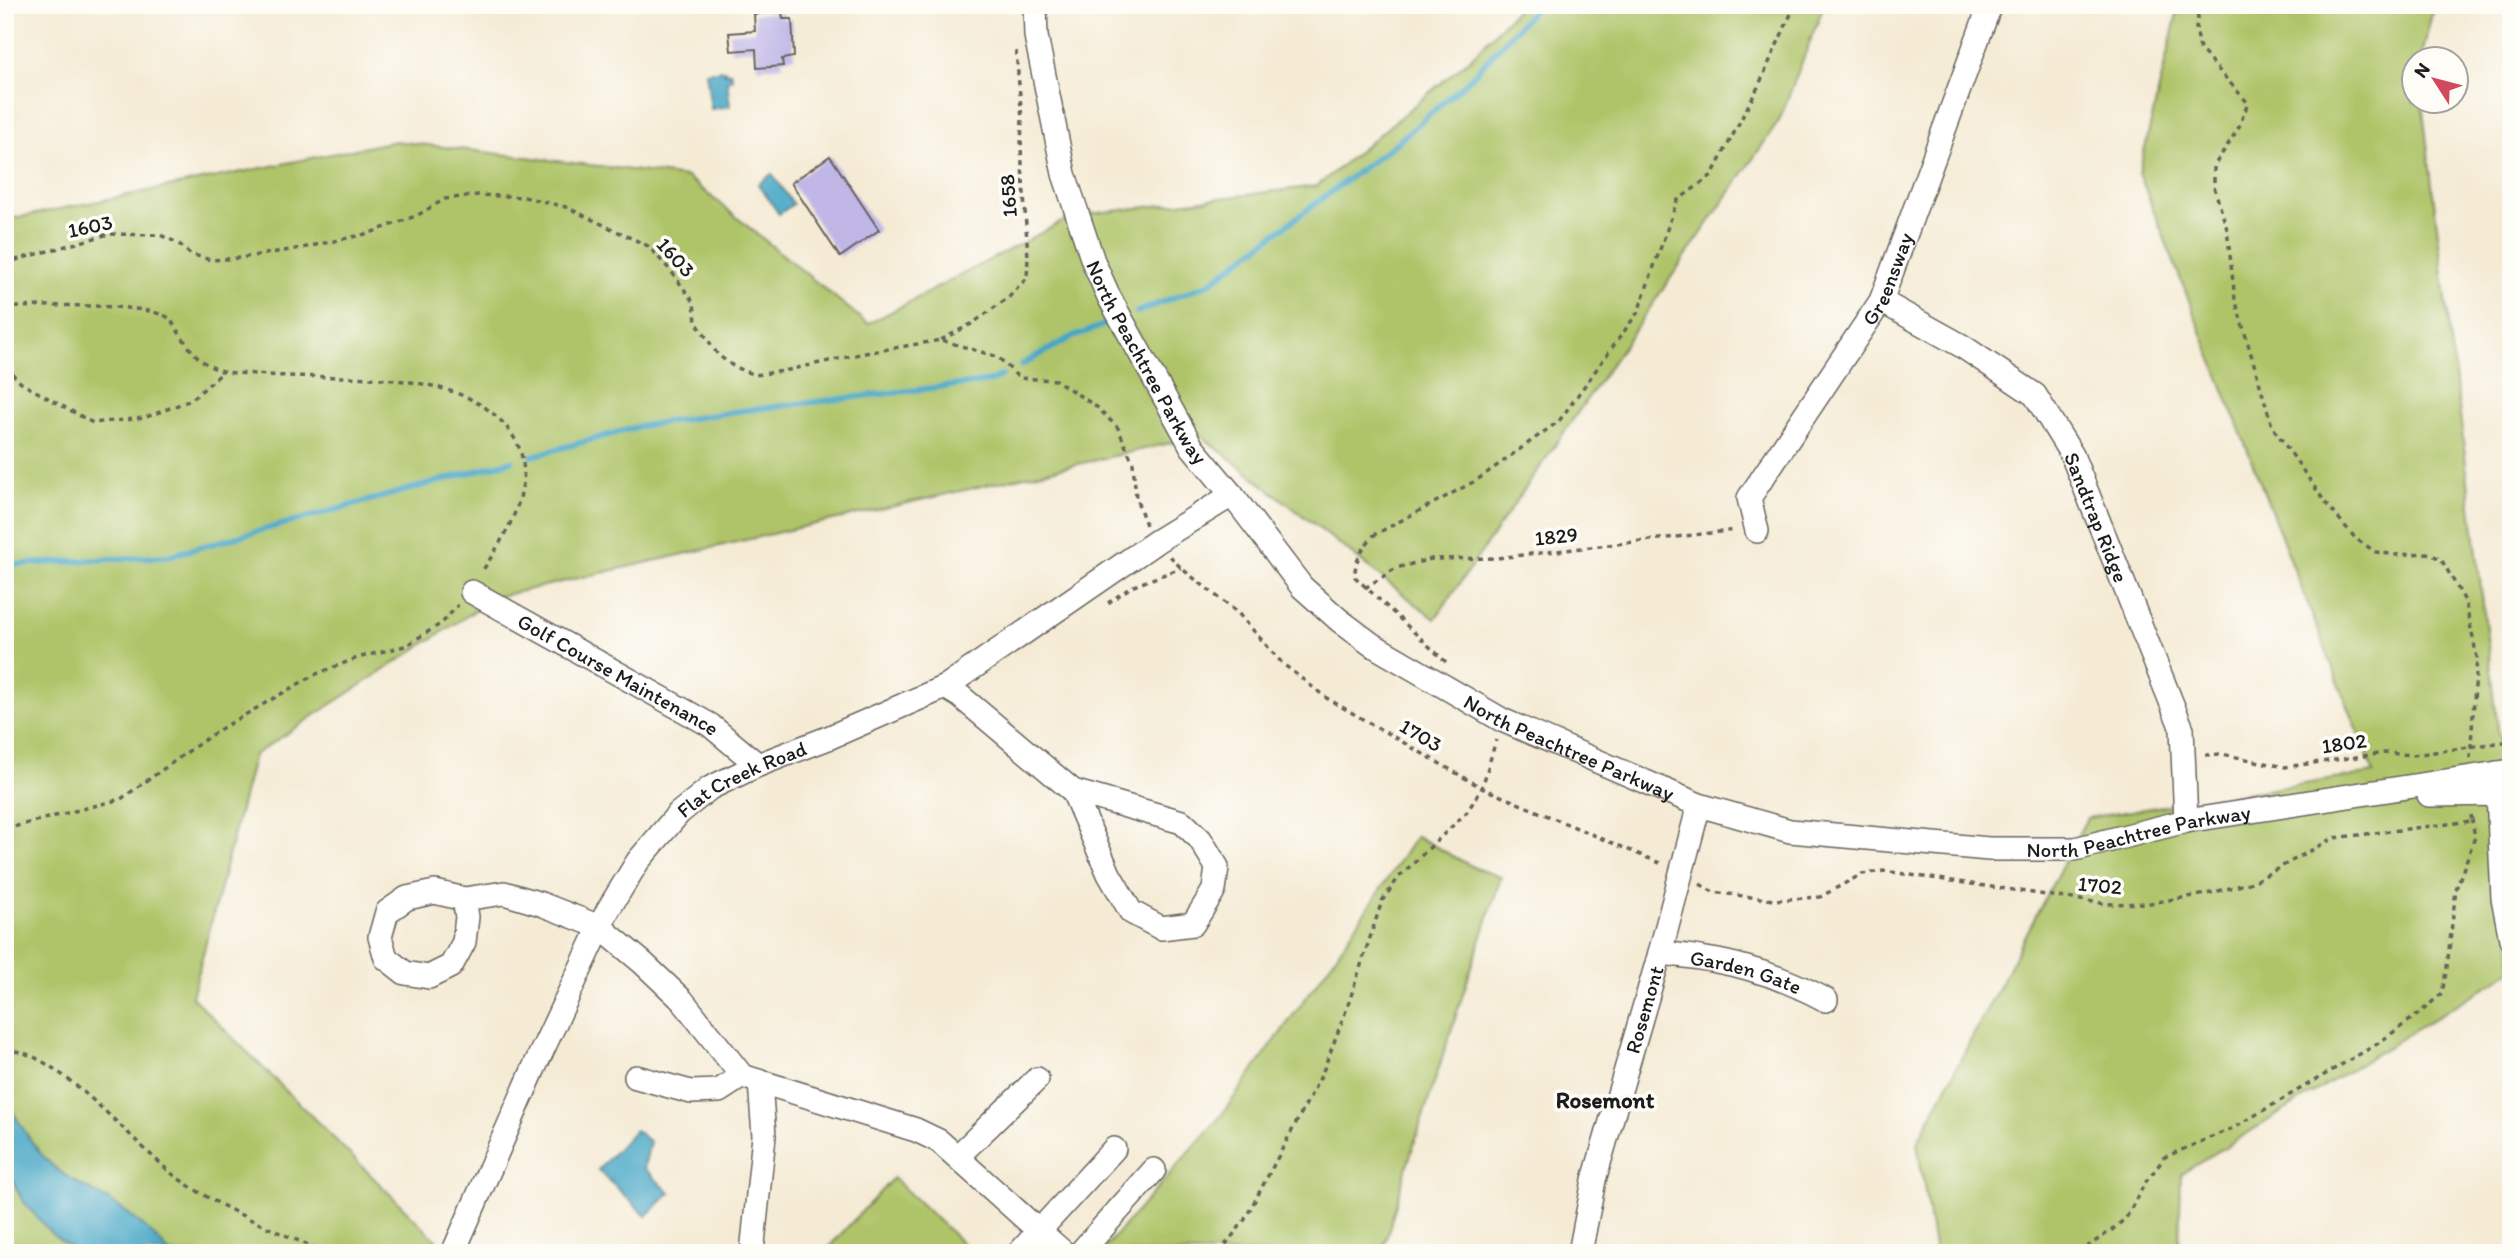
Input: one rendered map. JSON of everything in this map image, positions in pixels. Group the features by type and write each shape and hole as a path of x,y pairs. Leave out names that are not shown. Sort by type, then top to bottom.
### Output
{"street":[{"name":"North Peachtree Parkway","path":"1035,5 1035,36 1064,174 1093,261 1109,297 1192,447 1302,587 1339,621 1371,644 1502,720 1699,805 1790,831 1989,849 2075,849 2186,821 2349,796 2504,783"},
{"name":"Greensway","path":"1757,531 1749,499 1881,301 1990,5"},
{"name":"Sandtrap Ridge","path":"1881,301 1962,346 2035,395 2073,455 2182,729 2186,821"},
{"name":"Flat Creek Road","path":"453,1253 534,1068 600,928 638,861 679,813 710,788 758,765 945,687 1157,541 1232,495"},
{"name":"Golf Course Maintenance","path":"468,593 710,725 758,765"},
{"path":"945,687 960,696 1073,791 1182,822 1200,839 1217,867 1214,890 1193,924 1161,928 1131,912 1110,874 1073,791"},
{"path":"2349,796 2469,794 2504,783 2507,901 2511,939"},
{"name":"Rosemont","path":"1580,1253 1594,1180 1660,953 1699,805"},
{"path":"464,899 505,893 541,904 600,928 682,1000 751,1079 764,1136 752,1253"},
{"name":"Garden Gate","path":"1660,953 1704,957 1746,967 1790,981 1826,1000"},
{"path":"636,1077 691,1092 719,1091 751,1079 916,1130 939,1141 958,1156 1064,1253"},
{"path":"958,1156 1037,1079"},
{"path":"1019,1253 1114,1149"},
{"path":"1080,1253 1154,1170"}],"path":[{"name":"1829","path":"1757,531 1728,531 1497,558 1431,559 1396,568 1366,588 1355,577 1354,567 1362,549 1374,535 1476,480 1559,421 1567,411 1638,312 1677,201 1712,175 1758,87 1795,5"},
{"path":"2200,5 2196,28 2200,49 2248,103 2238,129 2214,166 2214,187 2227,229 2235,299 2272,426 2325,502 2356,540 2376,552 2396,555 2427,553 2441,559 2465,601 2477,657 2471,746"},
{"name":"1658","path":"941,340 1009,298 1027,278 1022,120 1015,44"},
{"name":"1603","path":"5,263 109,234 160,235 178,243 190,254 211,260 240,258 370,233 418,215 444,199 478,195 524,197 566,207 648,246 671,271 694,303 696,322 718,355 733,366 755,375 784,372 941,340 998,357 1019,378 1056,380 1098,408 1118,428 1133,463 1136,498 1143,520 1181,568"},
{"path":"5,222 13,262"},
{"path":"5,308 104,306 153,312 170,318 196,357 223,371 272,376 403,381 445,389 478,401 501,418 520,446 524,481 521,499 504,535 468,593 442,623 405,646 357,658 314,675 217,731 121,799 5,829"},
{"path":"5,366 21,383 93,424 144,418 191,400 223,371"},
{"name":"1703","path":"1181,568 1238,613 1283,664 1328,699 1482,788 1681,872"},
{"name":"1802","path":"2182,755 2222,754 2285,767 2385,753 2413,755 2511,741"},
{"path":"1219,1253 1244,1221 1322,1074 1382,901 1399,877 1466,812 1482,788"},
{"path":"2078,1253 2126,1218 2165,1157 2235,1127 2377,1044 2420,1013 2441,993 2447,967 2456,889 2475,837 2469,794"},
{"name":"1702","path":"1681,872 1713,892 1774,900 1820,897 1862,874 1884,871 2107,904 2150,903 2207,894 2253,882 2334,838 2472,821"},
{"path":"5,1052 11,1051 38,1060 74,1084 121,1124 164,1168 203,1195 241,1217 327,1253"}],"green space":[{"path":"1521,5 1824,5 1779,121 1435,619 1201,436 496,597 254,755 192,997 449,1253 5,1253 5,220 395,141 687,177 868,324 1073,216 1317,186 1470,59"},
{"path":"2179,5 2434,5 2424,46 2400,46 2400,116 2424,116 2511,835 2511,971 2181,1174 2179,1253 1935,1253 1917,1143 2087,818 2374,773 2139,173"},
{"path":"1416,836 1475,868 1501,877 1407,1166 1382,1253 1100,1253 1220,1117 1333,960"},
{"path":"893,1178 972,1252 831,1253 827,1249"}],"water":[{"path":"725,70 725,73 731,72 732,79 727,80 730,106 711,109 706,72"},
{"path":"772,174 793,204 779,214 758,184"},
{"path":"5,1099 33,1143 53,1166 128,1214 170,1253 78,1253 51,1233 22,1200 5,1165"},
{"path":"635,1130 650,1142 644,1168 670,1193 646,1216 598,1170"}],"building":[{"path":"782,12 783,19 792,19 794,57 782,59 783,66 757,68 756,49 731,51 729,33 755,31 754,14"},
{"path":"830,156 879,230 840,257 791,183"}],"waterway":[{"path":"1137,312 1208,284 1399,141 1469,80 1538,5"},
{"path":"1021,365 1070,338 1104,325"},
{"path":"532,456 641,426 739,411 991,381 1002,375"},
{"path":"5,565 168,556 512,461"}],"district":[{"name":"Rosemont","path":"1605,1100"}]}
